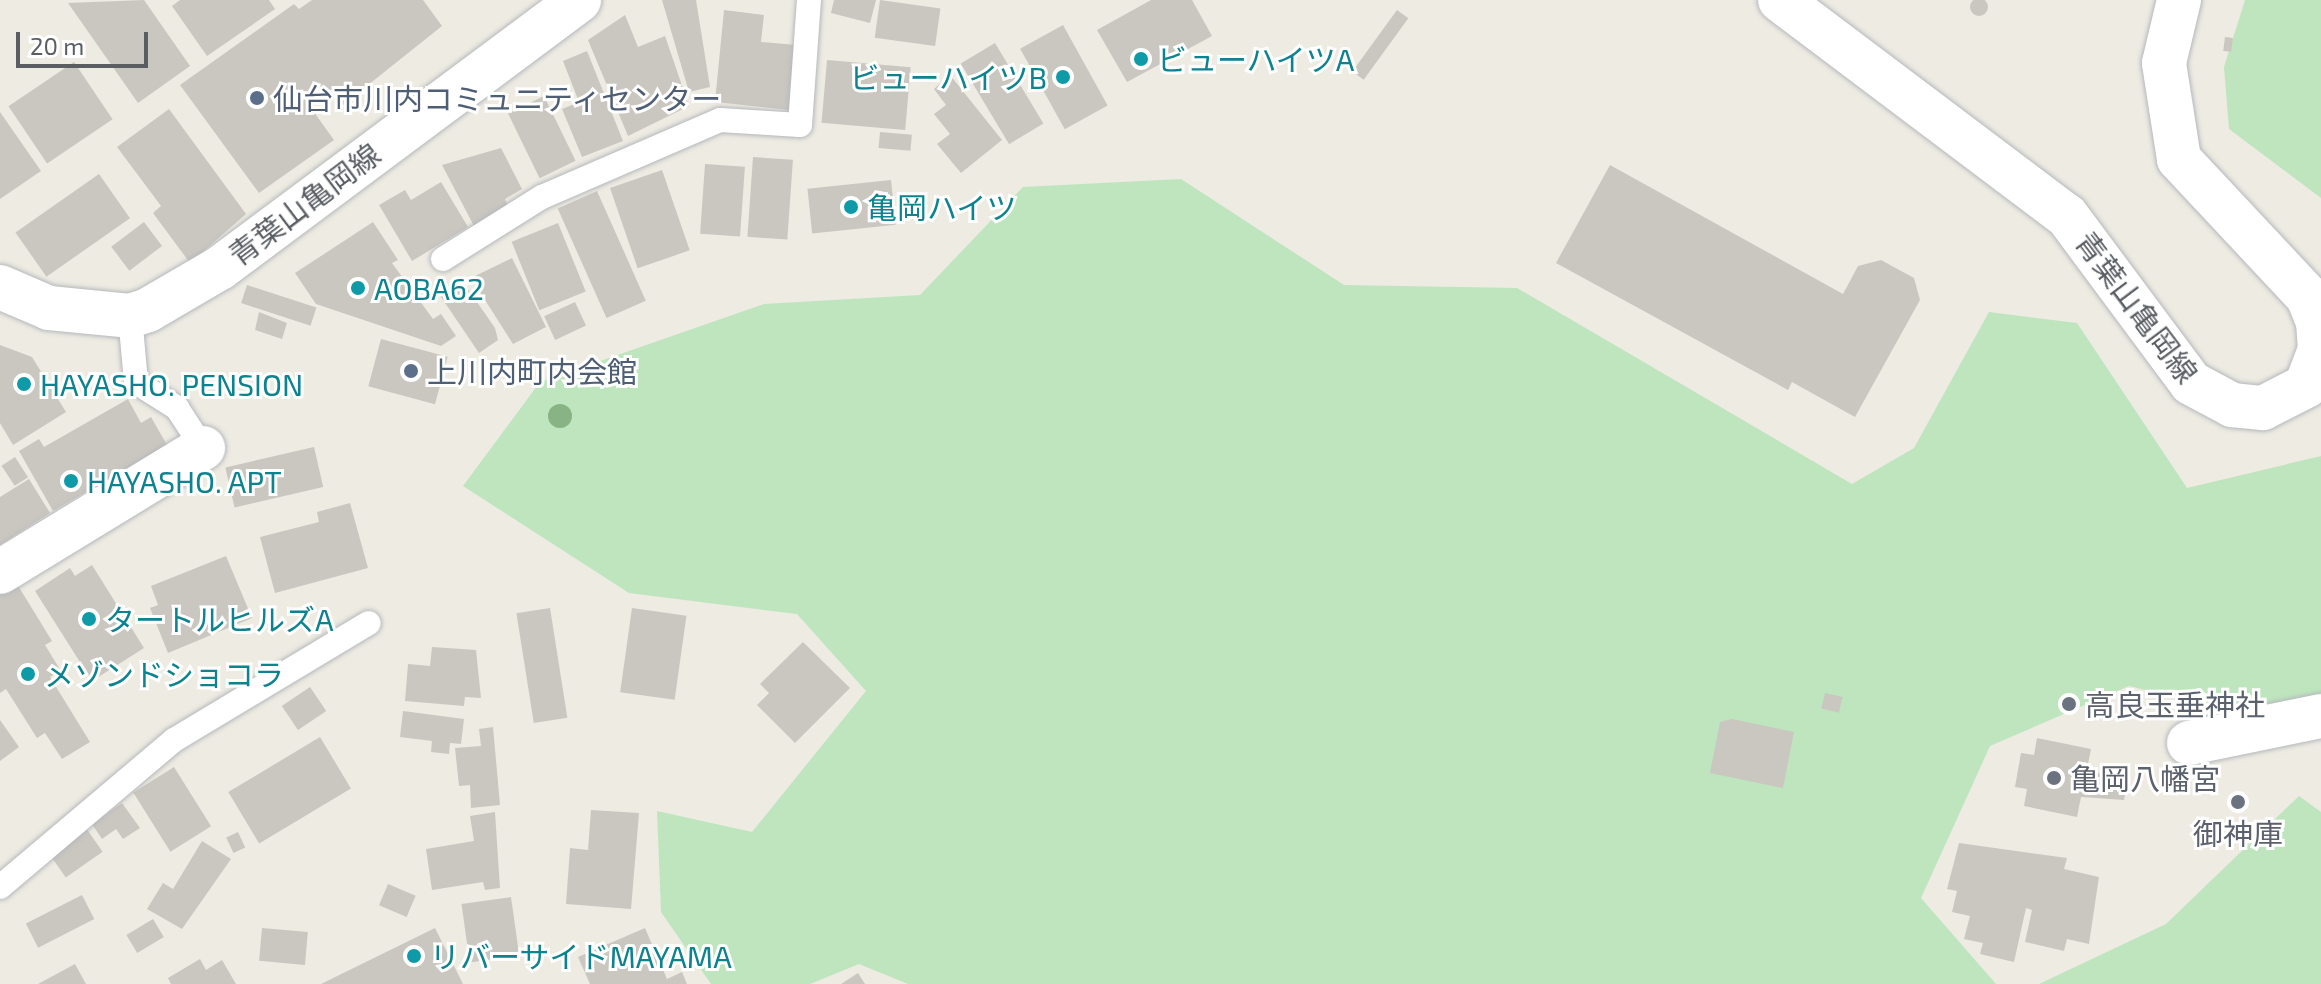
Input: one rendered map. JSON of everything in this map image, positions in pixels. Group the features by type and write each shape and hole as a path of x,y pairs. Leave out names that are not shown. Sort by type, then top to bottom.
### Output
{"street":[{"name":"青葉山亀岡線","path":"130,316 220,268 579,0"},
{"name":"青葉山亀岡線","path":"1780,0 2067,216 2191,383 2232,405 2263,408 2306,386 2320,350 2318,322 2308,297 2179,159 2164,63 2179,0"},
{"path":"0,287 49,308 130,316"},
{"path":"0,572 203,448"},
{"path":"2189,743 2321,716"}],"lane":[{"path":"443,259 542,197 720,120 800,125 809,0"},
{"path":"130,316 136,382 177,408 203,448"},
{"path":"0,887 174,740 369,623"}],"green space":[{"path":"2245,0 2321,0 2321,198 2229,129 2224,67"},
{"path":"1181,179 1344,285 1517,288 1852,484 1914,448 1989,312 2077,323 2187,488 2321,456 2321,696 2252,716 2129,686 1990,746 1921,898 1996,984 908,984 859,964 810,984 711,984 661,912 657,811 752,832 866,691 797,614 629,593 463,486 540,382 764,304 920,295 1023,187"},
{"path":"2299,796 2321,812 2321,984 2039,984 2166,924"}],"building":[{"path":"1979,-2 1988,7 1979,16 1970,7"},
{"path":"144,0 190,66 138,103 68,3"},
{"path":"180,0 269,0 275,9 207,56 172,6"},
{"name":"仙台市川内コミュニティセンター","path":"312,0 423,0 442,26 343,105 333,92 311,108 334,140 259,193 180,85 294,4 299,9"},
{"path":"662,0 696,0 710,87 689,92"},
{"path":"834,0 876,0 870,23 831,13"},
{"path":"880,0 940,8 935,46 875,38"},
{"name":"ビューハイツA","path":"1151,0 1192,0 1212,36 1127,82 1097,30"},
{"path":"724,10 764,15 761,42 796,45 789,110 715,102"},
{"path":"1397,10 1408,18 1364,80 1352,71"},
{"path":"625,15 638,47 665,36 689,106 628,136 588,40"},
{"name":"ビューハイツB","path":"1063,25 1108,105 1065,129 1020,49"},
{"path":"2225,37 2233,38 2231,52 2223,51"},
{"path":"995,43 1043,124 1009,144 961,64"},
{"path":"587,51 623,141 582,157 562,109 579,102 563,61"},
{"path":"827,60 911,67 905,130 822,123"},
{"path":"74,62 113,119 47,163 9,106"},
{"path":"950,75 1002,140 961,173 937,144 950,134 934,114 946,105 934,89"},
{"path":"544,96 576,161 540,178 508,114"},
{"path":"169,109 246,214 190,263 153,213 161,206 117,147"},
{"path":"0,112 41,171 0,199"},
{"path":"880,132 912,135 910,151 879,148"},
{"path":"501,148 522,189 505,199 509,208 474,226 442,165"},
{"path":"753,157 793,160 787,240 747,237"},
{"path":"705,164 745,167 740,237 700,234"},
{"path":"1610,165 1843,294 1858,266 1881,260 1914,278 1920,300 1855,417 1792,382 1788,390 1556,263"},
{"path":"662,170 690,250 638,268 610,188"},
{"path":"99,174 130,218 46,277 15,233"},
{"name":"亀岡ハイツ","path":"891,180 896,225 812,234 807,189"},
{"path":"441,182 468,227 412,261 379,205 405,190 411,200"},
{"path":"597,191 646,301 607,318 558,208"},
{"path":"144,222 162,246 129,271 111,247"},
{"name":"AOBA62","path":"373,222 398,260 392,263 433,319 441,314 456,336 441,346 316,304 295,273"},
{"path":"558,223 586,292 539,310 512,242"},
{"path":"512,258 546,327 513,344 471,278"},
{"path":"461,279 495,328 498,340 479,353 439,294"},
{"path":"247,285 316,308 311,326 241,303"},
{"path":"575,302 586,326 555,340 544,316"},
{"path":"259,312 287,323 282,339 255,330"},
{"name":"上川内町内会館","path":"381,339 448,357 435,404 368,386"},
{"name":"HAYASHO. PENSION","path":"0,345 32,357 66,412 13,445 0,423"},
{"name":"HAYASHO. APT","path":"128,399 141,423 151,417 167,445 53,511 19,451 39,439 44,447"},
{"path":"314,447 323,487 235,507 225,467"},
{"path":"15,457 28,477 15,486 2,466"},
{"path":"29,479 50,513 0,545 0,497"},
{"path":"350,503 368,568 275,593 260,537 319,522 317,512"},
{"path":"226,556 252,618 168,653 150,608 158,605 151,586"},
{"name":"タートルヒルズA","path":"92,565 144,648 92,681 35,591 70,568 75,576"},
{"name":"メゾンドショコラ","path":"17,584 52,641 45,645 61,671 50,677 90,742 62,759 45,733 37,738 6,689 0,693 0,594"},
{"path":"550,608 567,718 534,723 516,613"},
{"path":"632,608 686,616 675,700 620,692"},
{"path":"803,642 850,688 795,743 757,705 769,693 760,684"},
{"path":"432,647 476,650 481,698 465,697 464,706 405,701 408,664 430,666"},
{"path":"310,687 326,711 298,730 282,706"},
{"path":"1825,693 1843,697 1839,713 1821,709"},
{"path":"403,711 464,719 461,744 450,743 449,754 431,752 432,741 400,737"},
{"path":"1732,719 1794,732 1783,788 1710,773 1720,722"},
{"path":"0,720 19,747 0,761"},
{"path":"493,727 500,805 471,808 470,785 459,786 455,748 481,746 479,729"},
{"path":"320,737 351,788 259,844 228,792"},
{"path":"2037,738 2091,749 2087,769 2127,783 2124,800 2081,797 2077,817 2024,806 2027,789 2015,787 2021,753 2034,755"},
{"path":"174,767 211,826 170,852 133,792"},
{"path":"122,803 140,828 123,839 116,829 102,839 92,824"},
{"path":"591,810 639,813 631,909 566,904 570,848 588,850"},
{"path":"495,812 500,888 485,890 483,882 432,890 426,849 474,841 470,816"},
{"path":"86,828 103,852 66,878 49,854"},
{"path":"238,832 245,847 233,853 226,837"},
{"path":"202,841 231,859 182,929 147,909 163,883 173,889"},
{"path":"1959,843 2067,858 2064,869 2099,877 2089,944 2067,939 2064,951 2025,942 2032,910 2026,908 2014,962 1980,954 1983,943 1964,939 1970,916 1952,912 1957,891 1947,889"},
{"path":"388,884 416,896 407,917 379,905"},
{"path":"82,895 94,919 38,948 26,924"},
{"path":"511,897 519,955 470,962 461,904"},
{"path":"153,919 164,937 137,953 126,935"},
{"path":"262,928 308,932 305,965 259,961"},
{"name":"リバーサイドMAYAMA","path":"435,928 463,984 321,984"},
{"path":"645,928 667,979 682,972 687,984 590,984 578,957"},
{"path":"200,959 206,970 222,960 236,984 171,984 168,978"},
{"path":"75,964 86,984 38,984"},
{"path":"858,973 865,984 841,984"}],"place":[{"name":"ビューハイツA","path":"1141,59"},
{"name":"ビューハイツB","path":"1063,77"},
{"name":"仙台市川内コミュニティセンター","path":"257,98"},
{"name":"亀岡ハイツ","path":"851,207"},
{"name":"AOBA62","path":"358,288"},
{"name":"上川内町内会館","path":"411,371"},
{"name":"HAYASHO. PENSION","path":"24,384"},
{"name":"HAYASHO. APT","path":"71,481"},
{"name":"タートルヒルズA","path":"89,619"},
{"name":"メゾンドショコラ","path":"28,674"},
{"name":"高良玉垂神社","path":"2069,704"},
{"name":"亀岡八幡宮","path":"2054,778"},
{"name":"御神庫","path":"2238,802"},
{"name":"リバーサイドMAYAMA","path":"414,956"}]}
